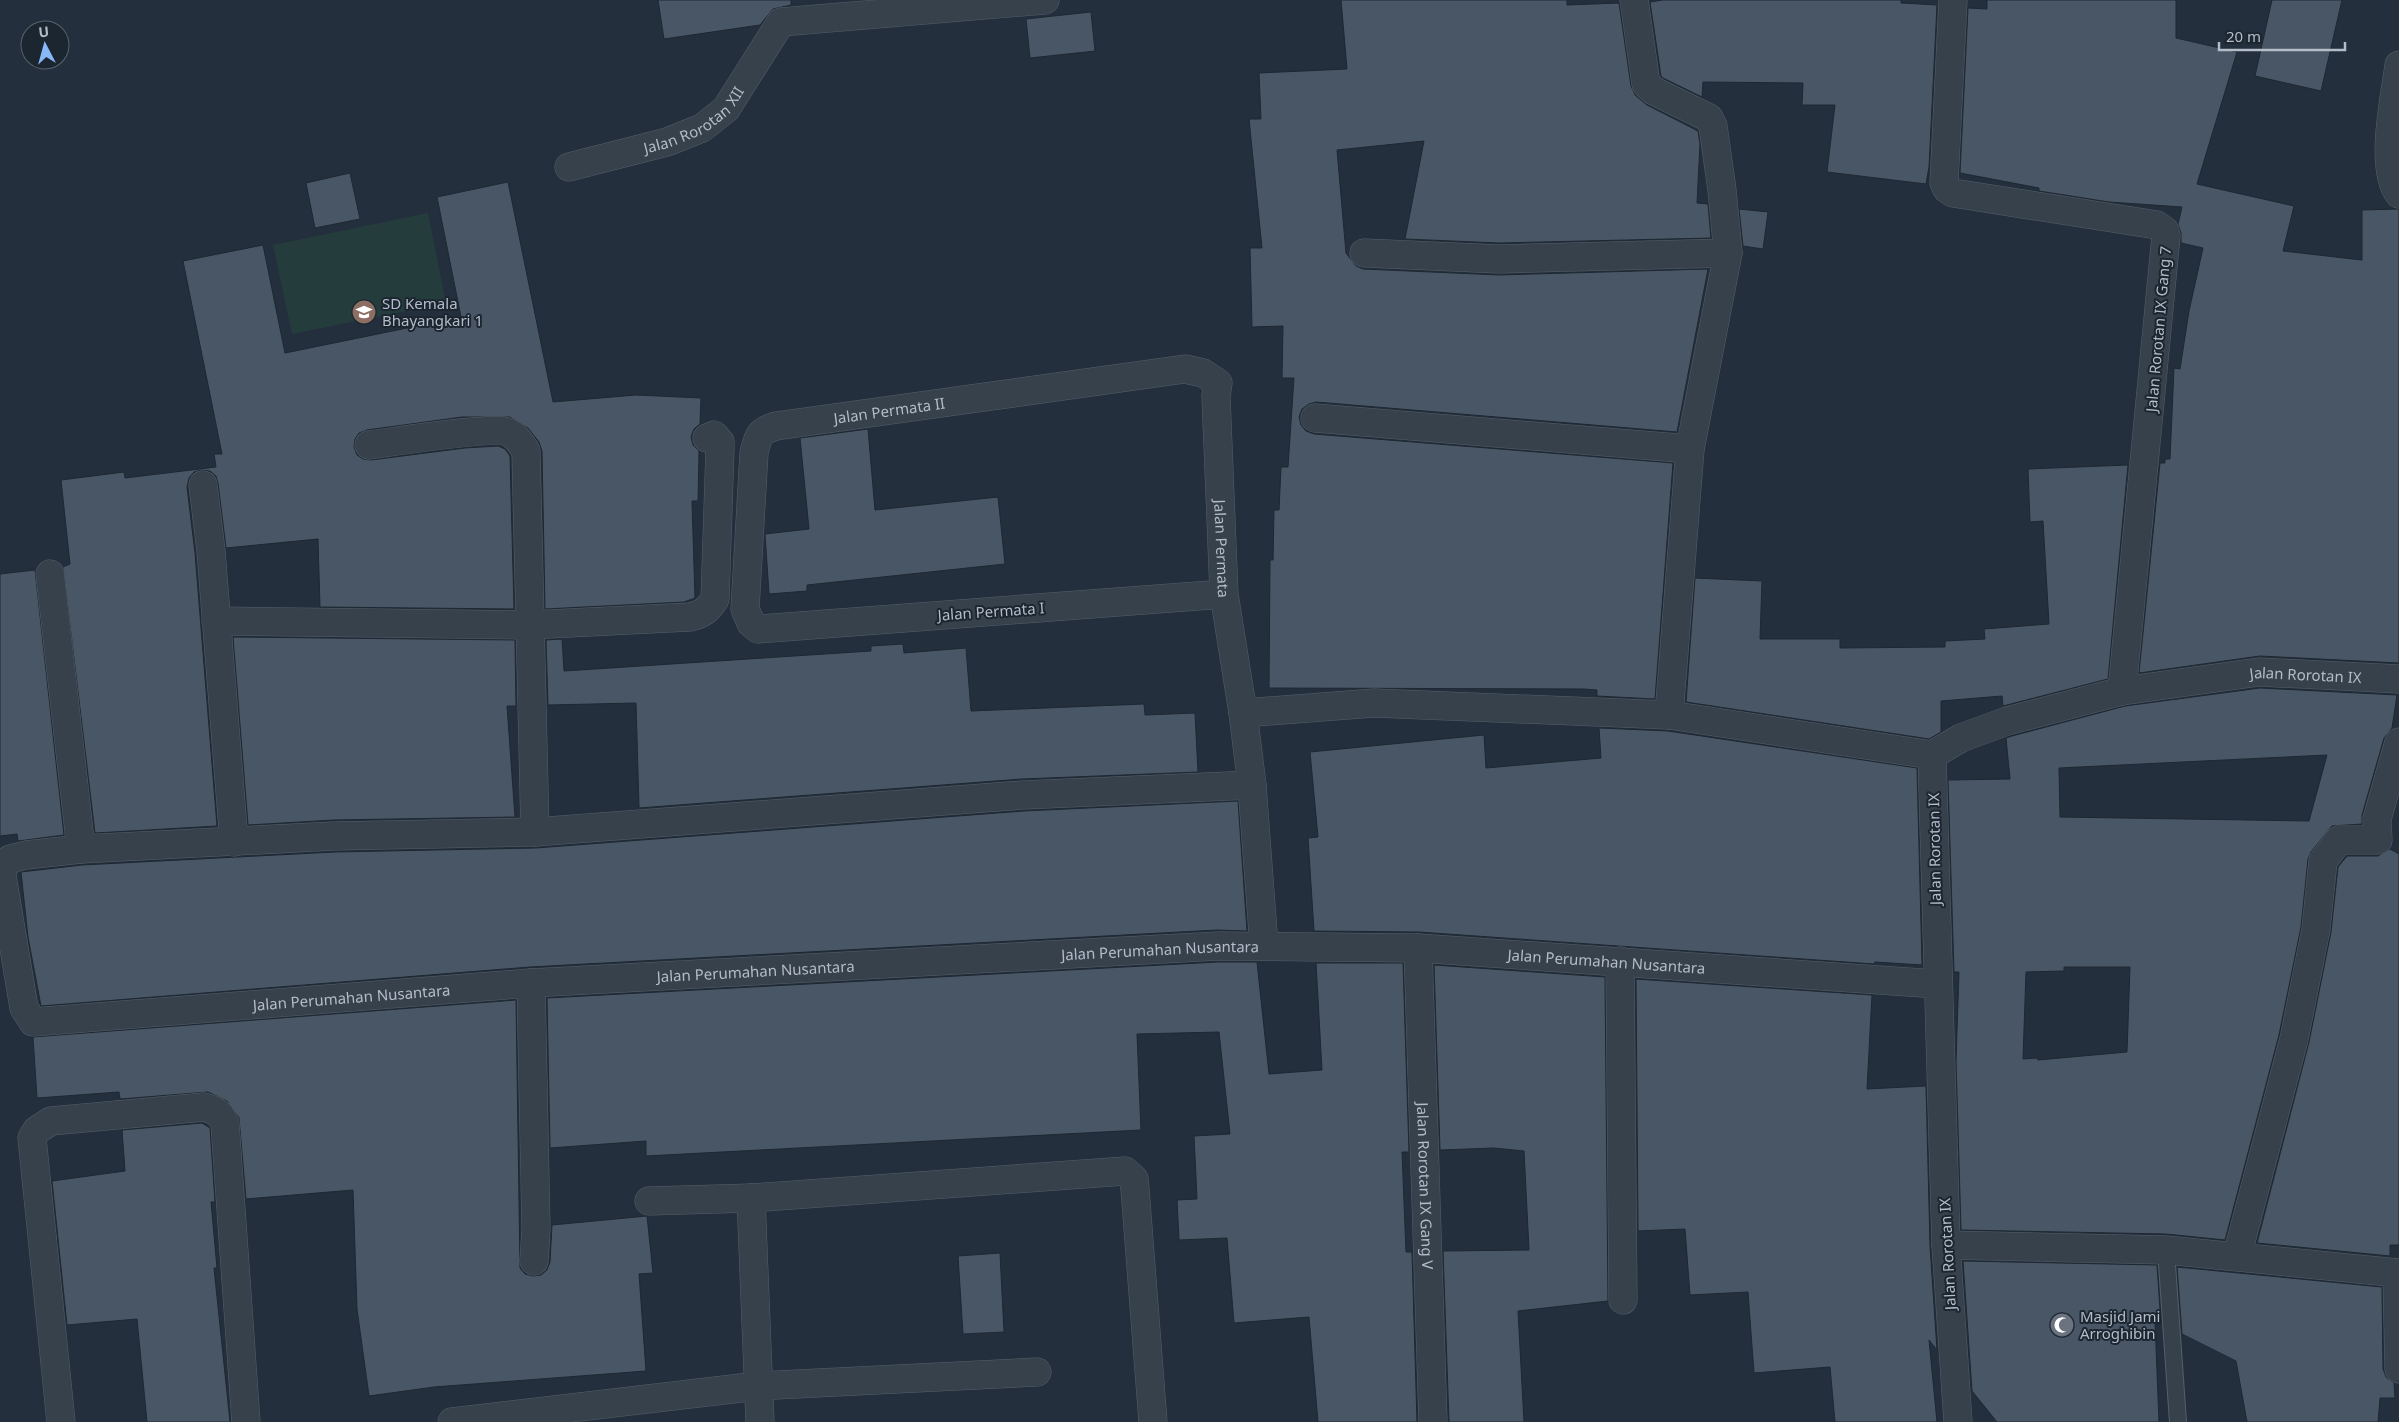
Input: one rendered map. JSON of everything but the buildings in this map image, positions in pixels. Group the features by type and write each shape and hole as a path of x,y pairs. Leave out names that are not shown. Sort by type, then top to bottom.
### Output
{"street":[{"name":"Jalan Rorotan XII","path":"569,167 667,142 702,128 726,109 780,11 1045,0"},
{"path":"1634,0 1646,84 1649,88 1702,113 1709,118 1713,126 1728,253 1690,449 1669,715"},
{"name":"Jalan Rorotan IX Gang 7","path":"1953,0 1944,183 1947,189 1953,193 2157,225 2165,231 2122,691"},
{"path":"2399,65 2390,165 2394,185 2399,194"},
{"path":"1364,252 1499,259 1728,253"},
{"name":"Jalan Permata II","path":"758,629 751,623 745,610 754,453 757,439 764,430 776,426 1185,369 1203,373 1218,383"},
{"name":"Jalan Permata","path":"1218,383 1216,396 1224,594 1243,713 1252,785"},
{"path":"1315,418 1690,449"},
{"path":"369,444 480,432 507,432 518,439 526,451 535,832"},
{"path":"216,621 529,625 702,615 709,609 715,599 720,449 717,438 714,435 707,438"},
{"path":"203,484 234,842"},
{"path":"50,574 81,849"},
{"name":"Jalan Permata I","path":"758,629 1224,594"},
{"name":"Jalan Rorotan IX","path":"1958,1422 1946,1245 1937,984 1932,755 1962,738 2007,722 2122,691 2259,672 2399,679"},
{"path":"1243,713 1374,703 1669,715 1932,755"},
{"path":"2237,1256 2294,1039 2316,929 2323,861 2339,840 2388,842 2377,819 2399,742"},
{"name":"Jalan Perumahan Nusantara","path":"1270,947 1252,785 1023,795 535,832 334,836 81,849 26,855 10,860 0,870 24,1008 33,1022 531,983 1208,946 1309,948 1418,948 1937,984"},
{"name":"Jalan Rorotan IX Gang V","path":"1418,948 1433,1422"},
{"path":"1620,961 1622,1300"},
{"path":"531,983 534,1261"},
{"path":"61,1422 32,1138 37,1130 51,1121 204,1107 215,1110 222,1116 226,1124 246,1422"},
{"path":"649,1201 751,1198 1125,1171 1134,1179 1153,1422"},
{"path":"751,1198 760,1422"},
{"path":"1946,1245 2166,1250 2398,1273 2399,1368"},
{"path":"452,1422 758,1386 1038,1372"}],"lane":[{"path":"2166,1250 2178,1422"}],"green space":[{"path":"428,213 446,303 292,334 273,245"}],"place":[{"name":"SD Kemala Bhayangkari 1","path":"364,312"},
{"name":"Masjid Jami Arroghibin","path":"2062,1325"}]}
